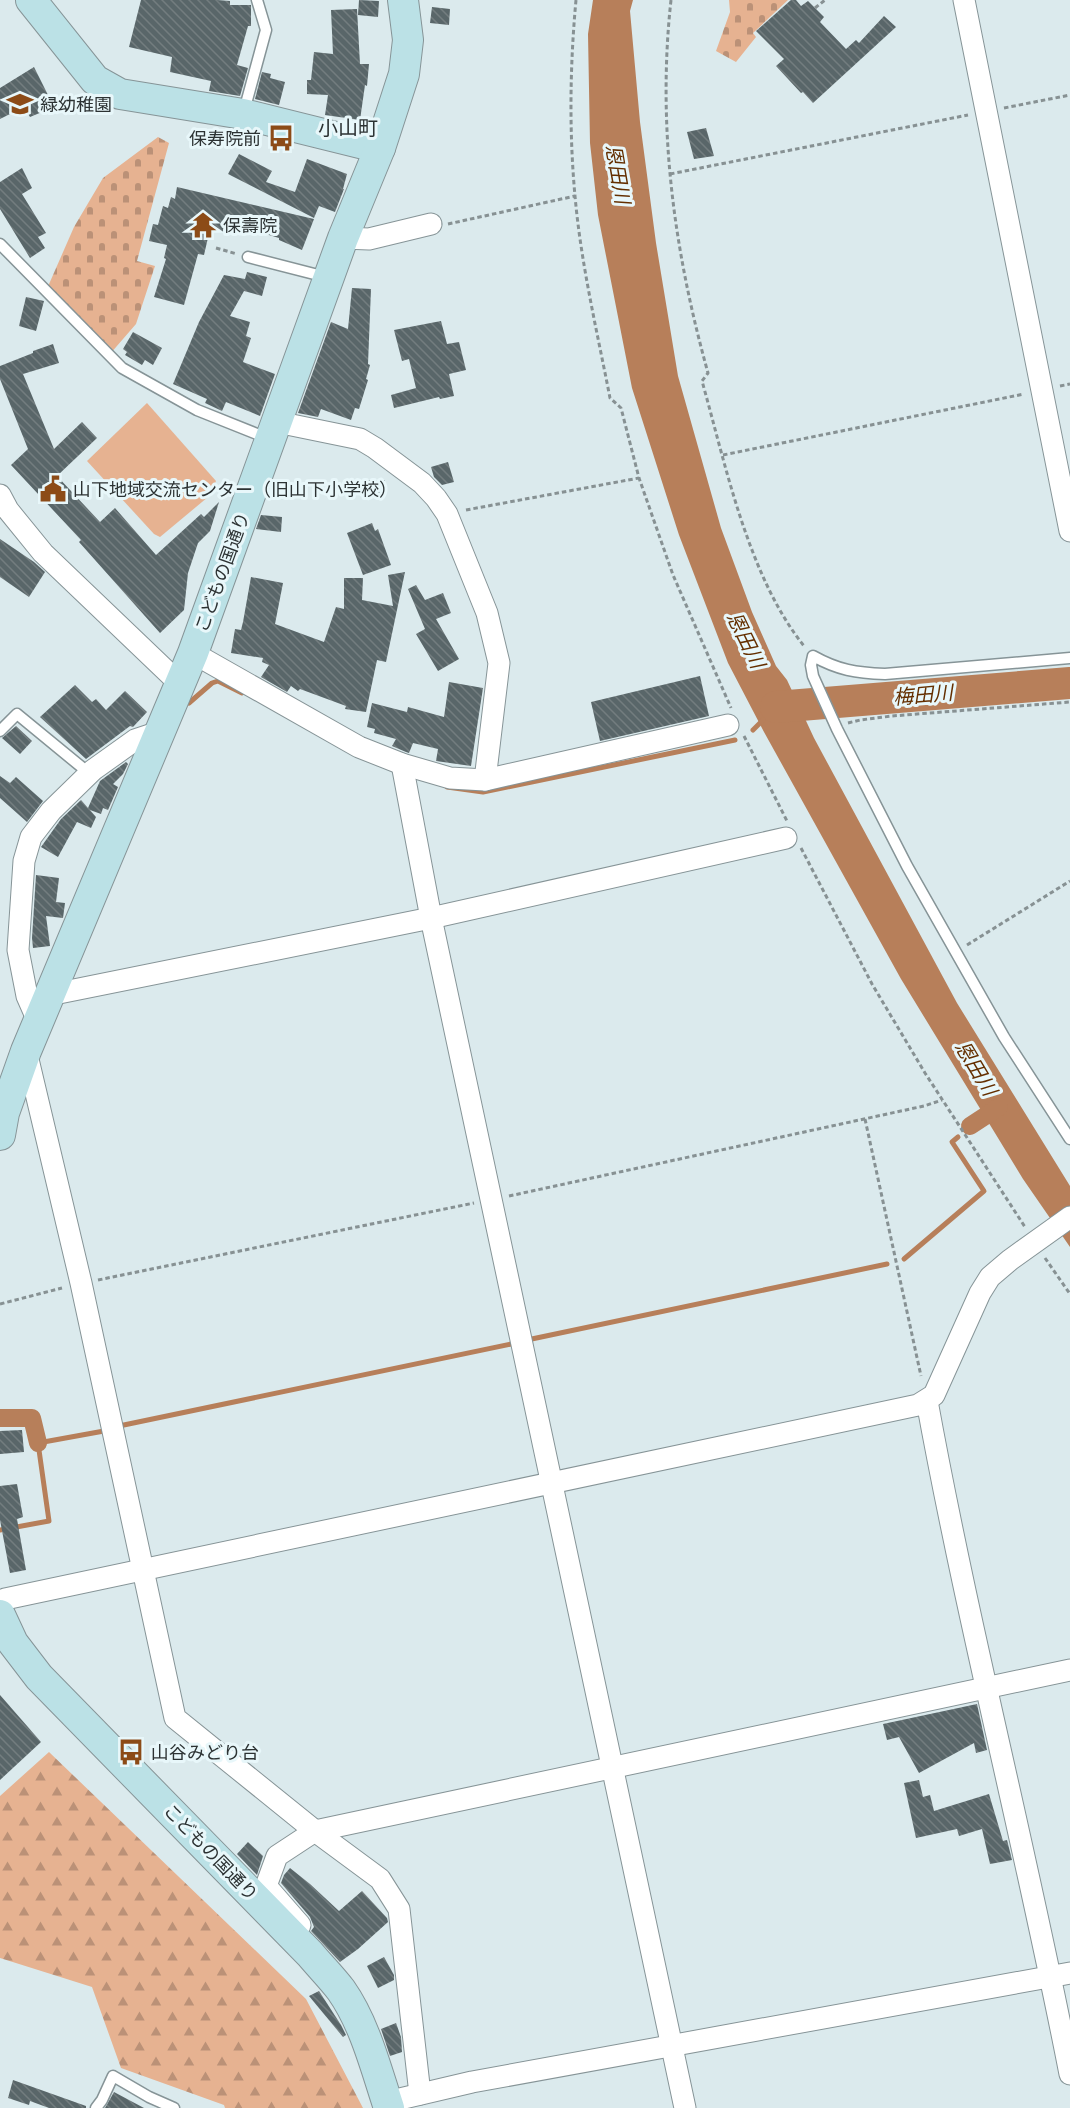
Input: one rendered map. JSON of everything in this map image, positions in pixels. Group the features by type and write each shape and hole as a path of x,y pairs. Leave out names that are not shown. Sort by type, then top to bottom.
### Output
{"main road":[{"path":"31,0 95,80 120,94 243,114 380,148"},
{"name":"こどもの国通り","path":"0,1135 4,1113 26,1051 193,653 328,278 380,148 404,74 408,40 403,0"},
{"name":"こどもの国通り","path":"0,1615 13,1643 39,1677 310,1953 341,1990 372,2054 388,2105"}],"street":[{"path":"963,0 1070,531"},
{"path":"343,238 369,239 431,224"},
{"path":"274,431 360,439 422,483 447,514 487,613 499,663 485,780"},
{"path":"0,495 8,510 43,553 180,684"},
{"path":"193,653 359,747 402,764 450,778 485,780 735,724"},
{"path":"162,731 135,740 90,774 51,811 31,837 24,861 18,950 27,996 44,1008 791,835"},
{"path":"402,764 431,918 490,1200 685,2108"},
{"path":"26,1051 81,1283 174,1718 315,1831 380,1879 399,1909 420,2094"},
{"path":"0,1604 6,1599 142,1569 918,1405 934,1395 980,1293 990,1277 1032,1237 1070,1217"},
{"path":"927,1401 986,1688 1060,1975 1070,2073"},
{"path":"310,1953 302,1926 266,1886 278,1856 315,1831 1070,1670"},
{"path":"388,2105 420,2094 672,2045 1060,1975"}],"lane":[{"path":"243,114 266,30 257,0"},
{"path":"0,244 122,368 197,410 274,431"},
{"path":"248,257 328,278"},
{"path":"1070,657 885,674 839,669 813,656 811,665 813,676 835,724 954,952 1004,1037 1070,1139"},
{"path":"0,731 17,714 90,774"},
{"path":"96,2108 113,2076 149,2097 174,2108"}],"path":[{"path":"576,0 573,33 572,121 575,196 589,288 610,398 621,408 639,478 673,575 735,724 791,835 872,984 942,1100 1070,1294"},
{"path":"671,0 666,104 670,174 680,256 692,318 708,373 702,381 757,560 791,629 813,656"},
{"path":"815,8 825,0"},
{"path":"670,174 1070,95"},
{"path":"431,224 450,224 575,196"},
{"path":"216,248 248,257"},
{"path":"723,455 1070,384"},
{"path":"447,514 639,478"},
{"path":"835,724 1070,702"},
{"path":"954,952 1070,881"},
{"path":"0,1304 81,1283 490,1200 865,1119 942,1100"},
{"path":"865,1119 927,1401"}],"green space":[{"path":"729,0 788,0 753,33 756,37 736,62 716,51 730,12"},
{"path":"158,137 169,143 137,261 155,266 136,324 110,354 46,291 74,227 103,178"},
{"path":"147,403 216,481 208,497 160,537 154,534 87,461"},
{"path":"49,1752 306,1999 363,2108 225,2108 224,2105 121,2068 92,1987 0,1958 0,1796"}],"water":[{"name":"恩田川","path":"593,0 633,0 630,11 640,122 656,243 678,376 721,528 752,612 776,666 787,680 814,738 957,1003 1070,1186 1070,1247 1023,1179 901,979 764,732 728,663 679,535 632,388 598,215 590,143 588,34"}],"building":[{"path":"141,0 217,0 230,1 230,5 251,5 251,26 248,26 237,65 248,68 240,96 209,91 211,81 170,72 172,57 129,47"},
{"path":"359,0 379,1 378,17 358,15"},
{"path":"791,0 796,0 801,6 808,1 824,17 820,22 846,49 856,40 859,43 884,16 896,27 813,103 776,66 784,59 756,31"},
{"path":"432,7 450,9 449,25 430,23"},
{"path":"357,9 360,64 369,64 360,120 325,115 328,95 307,94 307,80 311,80 314,52 333,54 331,10"},
{"path":"34,67 54,107 30,117 24,107 0,119 0,88"},
{"path":"262,72 271,74 270,78 285,82 279,105 255,99"},
{"path":"706,128 714,156 694,159 687,132"},
{"path":"239,154 272,171 266,182 295,192 307,159 347,174 335,212 319,206 314,218 228,174"},
{"path":"22,168 32,188 22,194 46,233 38,237 45,248 30,258 0,209 0,182"},
{"path":"177,187 314,219 302,250 279,238 236,225 235,231 224,229 223,232 210,229 204,255 198,254 184,305 154,297 166,259 164,258 167,245 149,241 153,224 158,225 163,206 168,208 171,197 175,199"},
{"path":"247,272 267,277 262,296 244,291 230,316 250,322 246,336 251,338 243,362 275,374 260,416 226,402 222,411 205,403 207,399 173,384 199,322 224,275 245,279"},
{"path":"352,288 371,289 368,364 370,365 359,409 355,408 351,420 321,409 318,417 298,413 331,322 348,329"},
{"path":"26,297 44,301 36,331 19,326"},
{"path":"441,321 447,344 459,342 466,370 449,374 454,396 440,399 439,397 394,408 391,395 416,388 409,359 402,361 394,330"},
{"path":"133,332 162,348 153,365 145,360 142,365 125,355 127,352 123,349"},
{"path":"53,344 59,363 23,374 54,449 82,422 97,438 57,476 100,522 115,508 156,555 201,514 204,517 219,502 210,531 198,543 188,573 184,610 160,633 79,542 81,540 11,465 28,449 0,379 0,366"},
{"path":"448,462 454,482 442,485 434,477 431,467"},
{"path":"368,480 385,480 385,495 368,495"},
{"path":"261,515 282,517 281,532 256,529"},
{"path":"372,523 375,531 378,529 391,565 363,575 347,533"},
{"path":"0,539 45,572 29,597 0,577"},
{"path":"405,572 386,662 377,660 366,712 345,709 346,706 300,689 298,691 291,686 287,692 261,677 269,665 262,662 263,658 231,653 235,629 241,630 251,577 283,583 275,624 324,642 336,607 344,609 344,578 363,578 362,600 393,606 388,575"},
{"path":"416,585 425,600 443,593 451,613 436,619 459,659 438,671 416,634 425,629 408,589"},
{"path":"700,676 709,716 600,741 591,702"},
{"path":"449,682 483,688 471,766 436,761 438,749 413,743 409,753 406,752 392,746 396,739 374,733 375,729 367,727 372,703 407,712 408,707 444,717"},
{"path":"75,685 92,702 96,699 106,710 125,691 147,712 133,727 130,726 86,759 40,717"},
{"path":"16,726 32,741 20,754 2,738"},
{"path":"126,762 128,764 123,774 113,784 118,787 108,810 103,808 101,814 90,810 96,817 91,828 77,822 58,857 41,847 61,819 81,800 88,808 100,781"},
{"path":"0,776 10,783 16,777 43,801 27,822 0,798"},
{"path":"36,875 59,878 56,902 65,903 63,918 46,916 50,946 33,948 32,938"},
{"path":"22,1430 24,1452 0,1454 0,1431"},
{"path":"17,1484 23,1517 17,1519 26,1570 10,1573 0,1520 0,1486"},
{"path":"0,1695 41,1742 0,1780"},
{"path":"977,1704 987,1750 976,1753 974,1743 919,1773 899,1737 887,1740 883,1724"},
{"path":"919,1780 923,1797 930,1795 934,1811 989,1794 1003,1841 1007,1840 1012,1860 990,1864 982,1829 959,1836 957,1829 916,1838 904,1783"},
{"path":"248,1842 263,1856 257,1875 237,1854"},
{"path":"290,1868 339,1911 362,1891 387,1918 388,1922 340,1962 311,1931 314,1927 310,1917 281,1883"},
{"path":"384,1957 394,1975 394,1980 378,1988 367,1966"},
{"path":"319,1991 341,2025 346,2035 343,2037 309,1996"},
{"path":"396,2023 401,2037 402,2052 390,2056 381,2029"},
{"path":"13,2080 86,2106 86,2108 49,2108 30,2101 29,2105 8,2098"},
{"path":"114,2092 144,2108 105,2108"}],"waterway":[{"path":"189,703 212,683 218,681 242,693"},
{"name":"梅田川","path":"776,707 1070,683"},
{"path":"753,730 763,720"},
{"path":"447,787 483,792 735,740"},
{"path":"970,1126 999,1107"},
{"path":"904,1259 984,1191 952,1142 958,1137"},
{"path":"527,1340 887,1264"},
{"path":"119,1426 516,1343"},
{"path":"0,1418 32,1418 38,1443"},
{"path":"0,1530 49,1521 38,1443 104,1431"}],"place":[{"name":"緑幼稚園","path":"20,104"},
{"name":"保寿院前","path":"281,138"},
{"name":"保壽院","path":"203,225"},
{"name":"山下地域交流センター（旧山下小学校）","path":"53,489"},
{"name":"山谷みどり台","path":"131,1752"}],"district":[{"name":"小山町","path":"348,128"}]}
